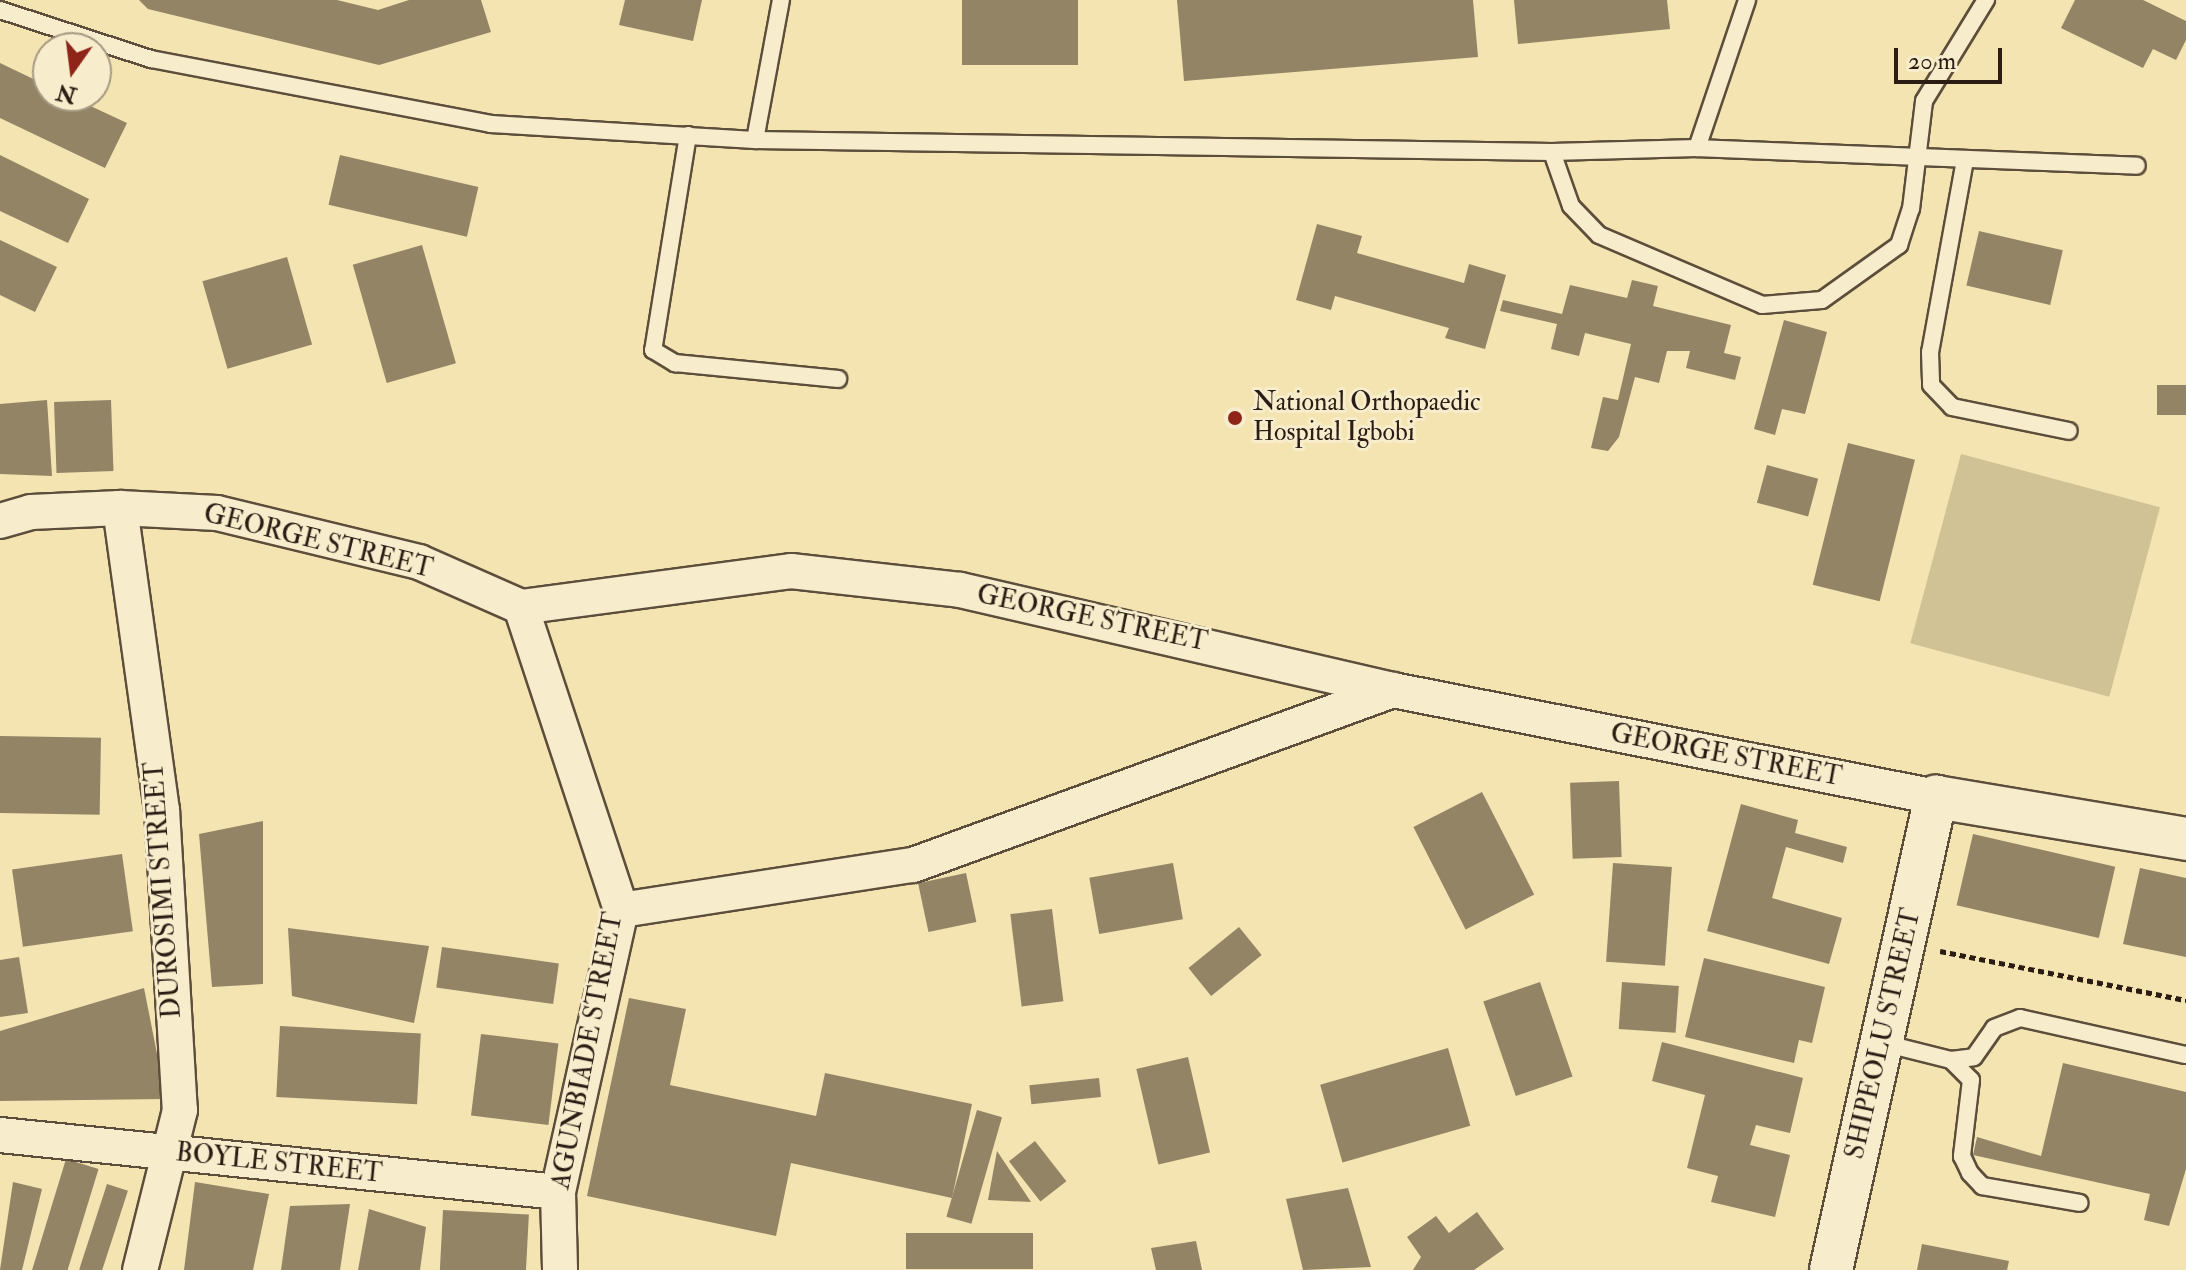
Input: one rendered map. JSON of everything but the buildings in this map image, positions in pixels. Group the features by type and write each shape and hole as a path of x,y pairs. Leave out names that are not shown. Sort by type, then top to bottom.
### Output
{"street":[{"name":"GEORGE STREET","path":"0,521 31,512 120,508 217,513 419,562 521,607 791,571 960,590 1393,690 1936,797 2186,839"},
{"name":"DUROSIMI STREET","path":"120,508 162,810 180,1110 140,1270"},
{"name":"AGUNBIADE STREET","path":"521,607 621,910 558,1192 560,1270"},
{"path":"621,910 913,865 1393,690"},
{"name":"SHIPEOLU STREET","path":"1831,1270 1936,797"},
{"name":"BOYLE STREET","path":"0,1135 558,1192"}],"lane":[{"path":"755,140 781,0"},
{"path":"1697,148 1747,0"},
{"path":"1552,152 1571,206 1599,235 1762,305 1795,306 1845,289 1899,245 1917,161 1924,101 1986,0"},
{"path":"0,10 151,59 491,124 755,140 1552,152 1697,148 1917,161 2137,166"},
{"path":"688,135 653,350 675,363 838,379"},
{"path":"1965,160 1930,352 1931,385 1952,407 2069,431"},
{"path":"1881,1043 1951,1060 1974,1057 1994,1028 2020,1018 2186,1055"},
{"path":"1951,1060 1971,1080 1962,1156 1970,1173 1982,1186 2080,1203"}],"path":[{"path":"1904,944 2186,1000"}],"shaded area":[{"path":"1961,454 2160,507 2109,697 1910,643"}],"place":[{"name":"National Orthopaedic Hospital Igbobi","path":"1235,418"}]}
